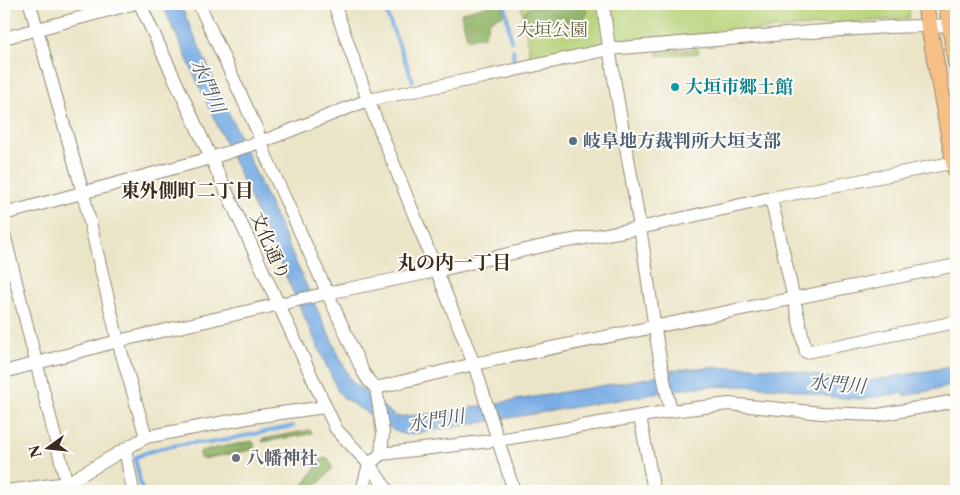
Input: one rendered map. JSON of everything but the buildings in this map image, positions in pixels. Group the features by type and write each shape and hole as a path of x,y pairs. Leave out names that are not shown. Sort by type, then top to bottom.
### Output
{"main road":[{"path":"925,4 956,166"},
{"path":"947,4 953,25 956,63"}],"street":[{"path":"30,4 83,193 118,341 146,437"},
{"path":"4,38 132,4"},
{"name":"文化通り","path":"140,4 336,429 369,464 388,491"},
{"path":"199,4 258,130 254,143"},
{"path":"334,4 368,100 474,364 514,491"},
{"path":"603,4 661,369 671,411"},
{"path":"4,214 210,158 368,100 609,49 733,38 953,25"},
{"path":"254,143 265,154 322,294 368,381 377,393 383,433 381,454"},
{"path":"4,372 118,341 551,244 640,228 771,198 956,166"},
{"path":"771,198 806,352 956,322"},
{"path":"4,234 67,487"},
{"path":"377,393 474,364 956,266"},
{"path":"362,491 369,464 381,454 498,440 671,411 728,404 822,413 878,415 956,401"},
{"path":"7,491 67,487 146,437 252,417 325,407"},
{"path":"640,417 654,491"},
{"path":"125,450 133,491"}],"green space":[{"path":"488,4 502,4 504,14 490,21 484,36 470,39 467,37 461,14"},
{"name":"大垣公園","path":"521,4 908,4 910,18 611,42 531,60"},
{"path":"557,4 585,4 587,15 582,19 533,27 528,26 524,15 526,10"},
{"path":"698,49 699,53 658,56 658,52"},
{"path":"310,430 311,434 262,442 263,439"},
{"path":"252,441 254,448 251,450 200,458 199,453 201,451"},
{"path":"328,458 332,469 312,491 299,491 322,459"}],"water":[{"name":"水門川","path":"162,4 180,4 351,381 396,417 437,413 649,378 672,370 697,368 752,367 787,369 843,381 869,381 956,366 956,385 904,396 903,393 861,399 830,397 783,388 741,386 696,387 406,435 397,432 345,399 338,391"}],"waterway":[{"path":"383,4 413,81"},
{"path":"505,4 511,41"},
{"path":"513,50 514,63"},
{"path":"142,491 135,458 142,454 172,446 210,443 293,426"}],"place":[{"name":"大垣市郷土館","path":"675,87"},
{"name":"岐阜地方裁判所大垣支部","path":"573,141"},
{"name":"八幡神社","path":"236,458"}],"district":[{"name":"東外側町二丁目","path":"187,190"},
{"name":"丸の内一丁目","path":"454,262"}]}
